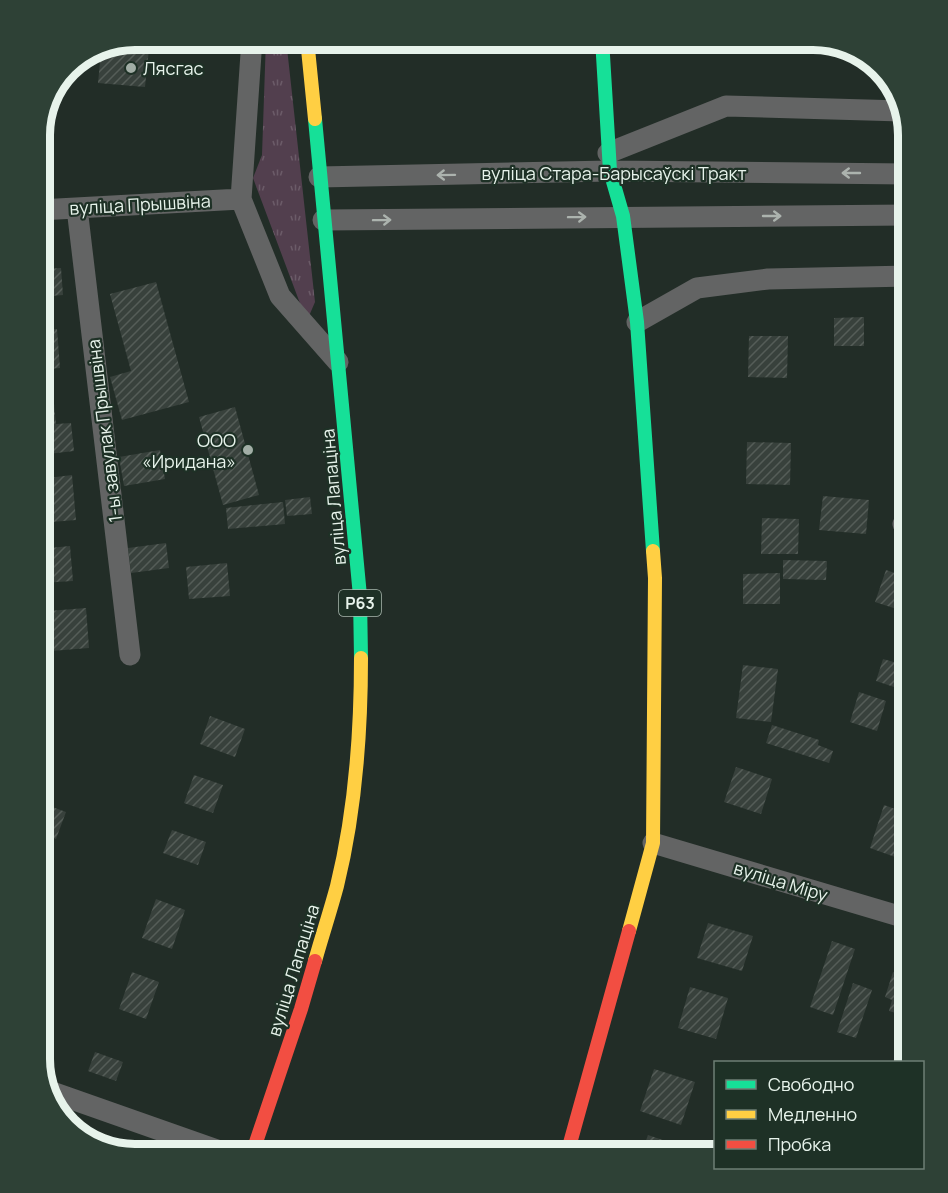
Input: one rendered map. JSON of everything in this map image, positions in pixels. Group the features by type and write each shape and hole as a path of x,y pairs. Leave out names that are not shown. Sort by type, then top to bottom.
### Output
{"main road":[{"name":"вуліца Лапаціна","path":"255,1144 301,1009 337,885 353,800 361,689 360,596 308,49"},
{"path":"570,1144 653,843 655,579 637,322 623,216 609,162 603,50"}],"street":[{"path":"251,49 242,199 280,297 339,363"},
{"path":"609,162 726,106 895,111"},
{"name":"вуліца Стара-Барысаўскі Тракт","path":"320,177 609,162 898,174"},
{"name":"вуліца Прышвіна","path":"50,209 242,199"},
{"name":"1-ы завулак Прышвіна","path":"77,208 130,655"},
{"path":"323,220 898,215"},
{"path":"637,322 697,288 768,279 898,276"},
{"name":"вуліца Міру","path":"653,843 898,916"},
{"path":"57,1094 200,1144"}],"green space":[{"path":"266,49 287,49 315,302 309,316 301,306 253,178 262,155"}],"building":[{"path":"149,49 145,87 98,83 101,57 118,51"},
{"path":"61,268 63,295 50,296 50,269"},
{"path":"156,282 189,402 122,420 110,377 131,371 110,294"},
{"path":"864,317 864,346 834,346 834,318"},
{"path":"50,329 57,329 60,368 50,369"},
{"path":"749,336 788,336 787,378 748,377"},
{"path":"50,404 54,404 56,424 71,423 74,451 50,454"},
{"path":"235,407 259,495 223,505 199,417"},
{"path":"747,442 791,443 790,485 746,484"},
{"path":"160,450 165,479 124,486 119,457"},
{"path":"72,475 76,520 50,522 50,478"},
{"path":"823,496 869,500 866,534 819,530"},
{"path":"310,497 312,514 287,516 285,500"},
{"path":"283,502 285,524 228,529 226,508"},
{"path":"762,518 799,519 798,554 761,554"},
{"path":"166,543 169,568 131,573 128,548"},
{"path":"70,546 73,581 50,582 50,548"},
{"path":"783,560 827,561 826,580 783,579"},
{"path":"227,563 230,596 189,599 186,567"},
{"path":"886,570 898,574 898,609 875,602"},
{"path":"780,573 780,604 743,604 743,574"},
{"path":"86,608 89,648 51,651 49,611"},
{"path":"883,659 898,663 897,688 876,681"},
{"path":"743,665 778,669 771,722 736,718"},
{"path":"859,692 886,701 877,731 850,722"},
{"path":"210,716 245,729 235,757 200,744"},
{"path":"772,725 819,740 818,745 833,751 829,763 766,743"},
{"path":"736,767 772,779 761,814 724,802"},
{"path":"194,775 223,785 213,813 184,803"},
{"path":"884,805 898,810 898,858 870,848"},
{"path":"49,806 66,812 56,839 49,837"},
{"path":"172,830 206,842 198,865 163,853"},
{"path":"156,899 185,910 172,949 142,938"},
{"path":"708,923 753,936 742,971 697,958"},
{"path":"832,941 855,949 833,1015 810,1007"},
{"path":"132,972 159,982 146,1019 119,1009"},
{"path":"893,972 898,974 898,1014 889,1011 892,1000 885,997"},
{"path":"853,983 872,990 856,1038 837,1032"},
{"path":"690,987 728,998 716,1039 678,1028"},
{"path":"95,1052 123,1062 116,1081 88,1071"},
{"path":"654,1069 695,1082 681,1125 640,1111"},
{"path":"648,1135 675,1144 645,1144"}],"traffic: fast":[{"path":"603,50 610,171 623,216 637,322 653,551"},
{"path":"315,119 360,596 361,658"}],"traffic: slow":[{"path":"308,49 315,119"},
{"path":"629,931 653,843 655,578 653,551"},
{"path":"315,961 337,886 353,802 360,715 361,658"}],"traffic: jam":[{"path":"570,1144 629,931"},
{"path":"255,1144 315,961"}],"place":[{"name":"Лясгас","path":"131,68"},
{"name":"ООО «Иридана»","path":"248,450"}]}
